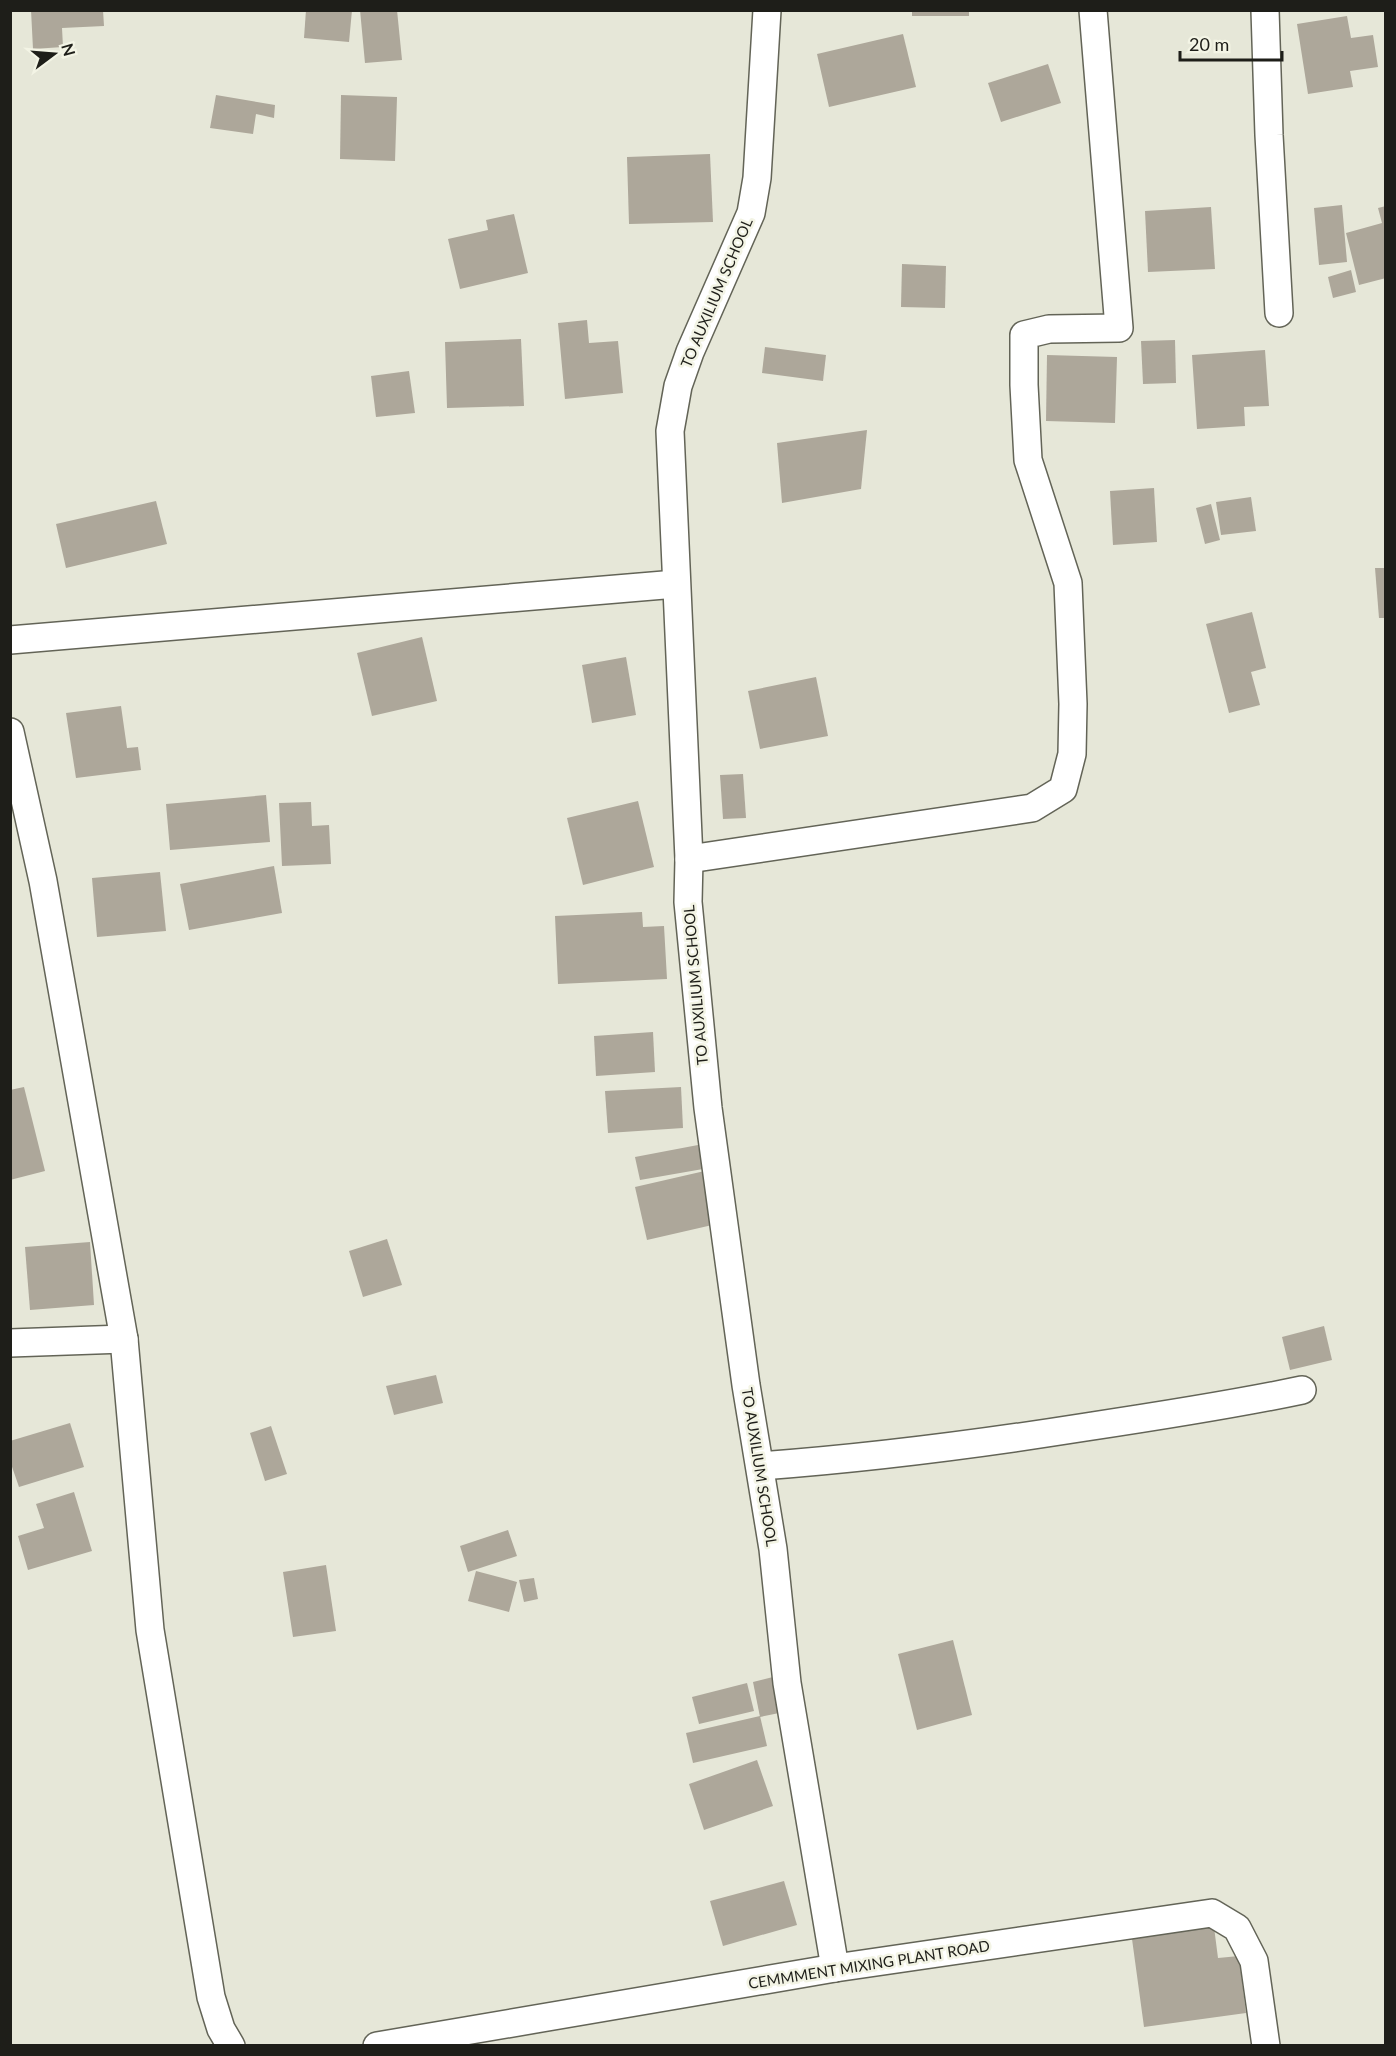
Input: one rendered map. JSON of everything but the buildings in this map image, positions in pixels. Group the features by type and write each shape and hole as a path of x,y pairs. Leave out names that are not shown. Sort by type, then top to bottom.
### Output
{"street":[{"name":"TO AUXILIUM SCHOOL","path":"767,10 757,178 752,213 690,352 678,386 670,431 688,902 708,1108 746,1385 773,1549 787,1683 835,1968"},
{"path":"688,859 1032,808 1062,789 1072,754 1073,704 1068,583 1028,460 1024,335 1049,329 1119,328 1093,10"},
{"path":"1265,10 1280,313"},
{"path":"10,640 676,584"},
{"path":"10,732 43,881 124,1339 150,1630 211,1997 220,2029 231,2046"},
{"path":"10,1343 124,1339"},
{"path":"759,1466 852,1460 1236,1404 1302,1390"},
{"name":"CEMMMENT MIXING PLANT ROAD","path":"377,2046 835,1968 1212,1913 1237,1928 1254,1961 1266,2046"}]}
